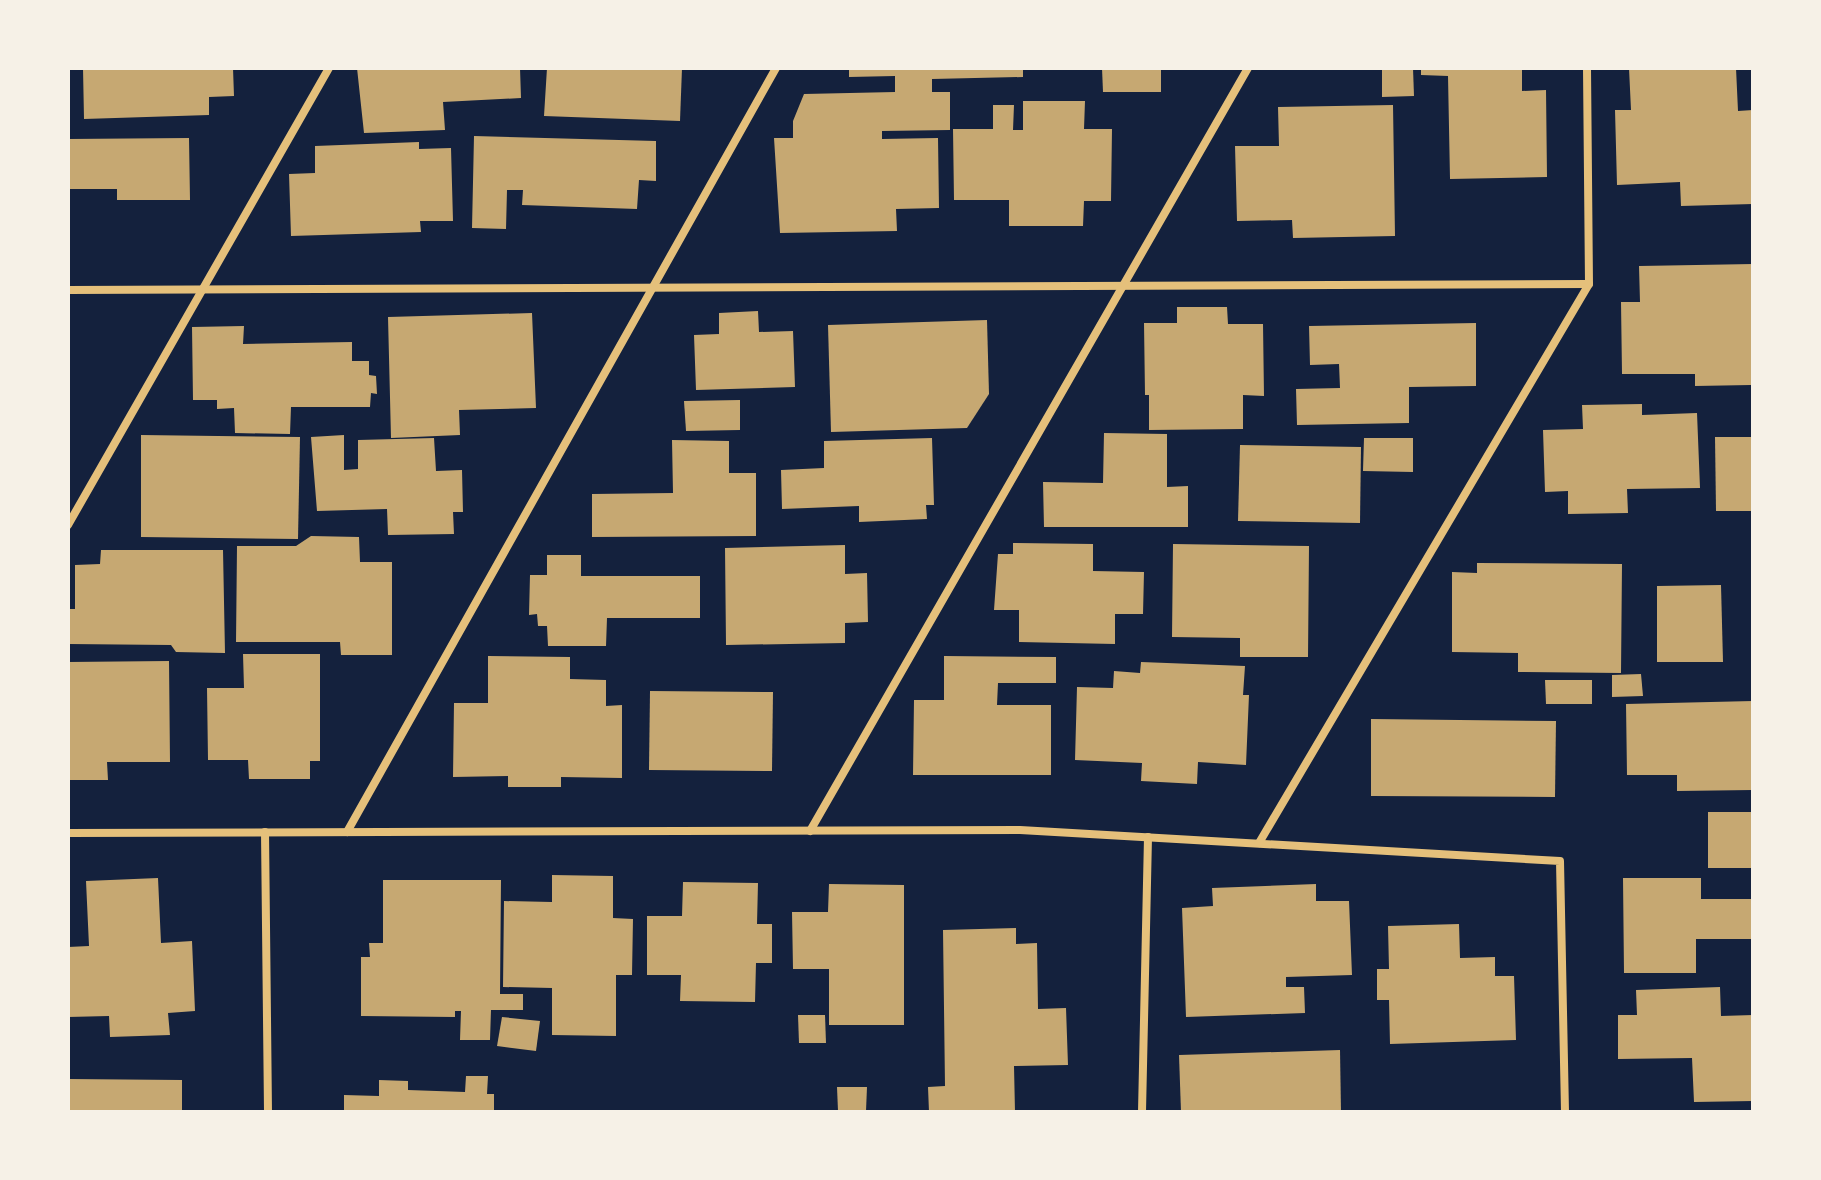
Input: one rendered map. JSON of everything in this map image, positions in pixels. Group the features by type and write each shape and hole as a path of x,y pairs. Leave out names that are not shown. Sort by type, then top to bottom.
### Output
{"street":[{"path":"68,525 329,68"},
{"path":"347,832 776,68"},
{"path":"810,831 1248,68"},
{"path":"1259,843 1589,284 1587,68"},
{"path":"68,290 1589,284"},
{"path":"68,833 1020,830 1560,861 1565,1112"},
{"path":"265,832 268,1112"},
{"path":"1142,1112 1148,837"}],"building":[{"path":"83,68 233,68 234,96 209,97 209,115 84,119"},
{"path":"357,68 520,68 521,98 443,102 445,130 364,133"},
{"path":"547,68 682,68 680,121 544,116"},
{"path":"849,68 1023,68 1023,77 932,79 932,92 950,92 950,130 882,131 882,139 938,138 939,208 896,209 897,231 780,233 774,138 793,138 793,121 804,94 895,92 895,76 849,77"},
{"path":"1102,68 1161,68 1161,92 1103,92"},
{"path":"1382,68 1413,68 1414,96 1382,97"},
{"path":"1421,68 1522,68 1522,91 1546,90 1547,177 1450,179 1448,76 1421,75"},
{"path":"1629,68 1736,68 1738,111 1753,110 1753,204 1681,206 1680,182 1617,185 1615,110 1631,110"},
{"path":"1023,101 1085,101 1084,129 1112,129 1111,201 1084,201 1083,226 1009,226 1009,200 954,200 953,129 993,129 993,105 1014,105 1013,130 1023,130"},
{"path":"1393,105 1395,236 1293,238 1292,220 1237,221 1235,146 1279,146 1278,107"},
{"path":"474,136 656,141 656,181 639,180 637,209 522,205 523,190 507,190 506,229 472,228"},
{"path":"189,138 190,200 117,200 117,189 68,189 68,139"},
{"path":"419,142 419,149 451,148 453,221 420,221 421,232 291,236 289,174 315,173 315,146"},
{"path":"1753,264 1751,385 1695,386 1695,374 1622,374 1621,302 1640,302 1639,266"},
{"path":"1177,307 1227,307 1228,324 1263,324 1264,396 1243,395 1243,429 1149,430 1144,323 1177,323"},
{"path":"758,311 759,332 793,331 795,387 696,390 694,335 719,334 719,313"},
{"path":"532,313 536,408 459,410 460,435 391,438 388,317"},
{"path":"987,320 989,394 967,428 831,432 828,325"},
{"path":"1476,323 1476,386 1409,387 1409,423 1297,425 1296,389 1340,388 1339,364 1310,365 1309,326"},
{"path":"244,326 243,344 352,342 352,361 369,361 369,375 376,376 377,394 371,393 370,407 291,407 290,434 235,433 234,408 217,409 217,400 193,400 192,327"},
{"path":"740,400 740,430 686,431 684,401"},
{"path":"1642,404 1642,415 1697,413 1700,488 1627,489 1628,513 1568,514 1568,491 1545,492 1543,430 1583,429 1582,405"},
{"path":"1104,433 1167,434 1167,487 1188,486 1188,527 1044,527 1043,482 1103,483"},
{"path":"141,435 300,437 298,539 141,537"},
{"path":"344,435 344,470 358,469 358,440 434,438 436,471 462,470 463,512 453,512 454,534 388,535 387,509 317,511 311,437"},
{"path":"1715,437 1753,437 1753,511 1716,511"},
{"path":"932,438 934,505 926,505 927,519 859,522 859,506 782,509 781,470 824,468 824,441"},
{"path":"1364,438 1413,438 1413,472 1363,471"},
{"path":"672,440 729,441 729,473 756,473 756,536 592,537 592,494 673,493"},
{"path":"1240,445 1361,447 1360,523 1238,521"},
{"path":"311,536 359,537 360,562 392,562 392,655 341,655 340,642 236,642 237,546 296,546"},
{"path":"1013,543 1093,544 1093,571 1144,572 1143,614 1115,614 1115,644 1019,642 1019,610 994,610 998,554 1013,554"},
{"path":"1173,544 1309,546 1308,657 1240,657 1240,638 1172,637"},
{"path":"845,545 845,574 867,573 868,622 845,623 845,643 726,645 725,548"},
{"path":"101,550 223,550 225,653 176,652 171,645 68,644 68,609 75,609 75,565 100,564"},
{"path":"547,555 581,555 581,576 700,576 700,618 607,618 606,646 548,646 547,626 538,626 537,614 529,615 530,575 547,575"},
{"path":"1477,563 1622,564 1621,673 1518,672 1518,653 1452,652 1452,572 1477,573"},
{"path":"1721,585 1723,662 1657,662 1657,586"},
{"path":"243,654 320,654 320,761 310,761 310,779 249,779 248,760 208,760 207,688 244,688"},
{"path":"488,656 570,657 570,679 606,680 606,706 622,705 622,778 561,777 561,787 508,787 508,776 453,777 454,703 488,703"},
{"path":"944,656 1056,657 1056,683 998,683 997,705 1051,705 1051,775 913,775 914,700 944,700"},
{"path":"169,661 170,762 107,762 108,780 68,780 68,662"},
{"path":"1141,662 1245,666 1243,695 1249,695 1246,765 1198,762 1197,784 1141,781 1142,763 1075,760 1077,687 1113,688 1114,671 1140,673"},
{"path":"1641,674 1643,696 1612,697 1612,675"},
{"path":"1545,680 1592,680 1592,704 1546,704"},
{"path":"650,691 773,692 772,771 649,770"},
{"path":"1753,701 1753,790 1677,791 1677,775 1627,775 1626,704"},
{"path":"1371,719 1556,721 1555,797 1371,796"},
{"path":"1708,812 1753,812 1753,868 1708,868"},
{"path":"552,875 613,876 613,918 633,919 632,975 616,975 616,1036 552,1035 552,988 503,987 504,901 552,902"},
{"path":"158,878 161,943 192,941 195,1011 168,1013 170,1035 110,1037 109,1016 68,1017 68,947 89,946 86,881"},
{"path":"1623,878 1701,878 1701,899 1753,899 1753,939 1696,939 1696,973 1624,973"},
{"path":"383,880 501,880 500,994 523,994 523,1010 491,1010 490,1040 460,1040 461,1011 455,1011 455,1017 361,1016 361,957 370,957 369,943 383,943"},
{"path":"683,882 758,883 757,924 772,924 772,963 756,963 755,1002 680,1001 681,975 647,975 647,916 682,916"},
{"path":"829,884 904,885 904,1025 829,1025 829,969 793,969 792,912 828,912"},
{"path":"1316,884 1316,901 1349,901 1352,975 1286,977 1286,987 1304,987 1305,1013 1186,1017 1182,908 1213,906 1212,888"},
{"path":"1459,924 1460,958 1495,957 1495,976 1514,976 1516,1040 1390,1044 1389,1000 1377,1000 1377,969 1389,969 1388,926"},
{"path":"1016,928 1016,944 1037,943 1038,1009 1066,1008 1068,1065 1014,1066 1015,1112 929,1112 928,1087 945,1086 943,930"},
{"path":"1720,987 1721,1016 1753,1015 1753,1101 1694,1102 1692,1058 1618,1059 1618,1015 1637,1015 1636,990"},
{"path":"798,1015 825,1015 826,1043 799,1043"},
{"path":"502,1017 540,1021 536,1051 497,1046"},
{"path":"1340,1050 1341,1112 1181,1112 1179,1055"},
{"path":"466,1076 488,1076 487,1094 494,1094 494,1112 344,1112 344,1095 379,1096 379,1080 408,1081 408,1090 465,1092"},
{"path":"68,1079 182,1080 182,1112 68,1112"},
{"path":"837,1087 867,1087 866,1111 838,1111"}]}
